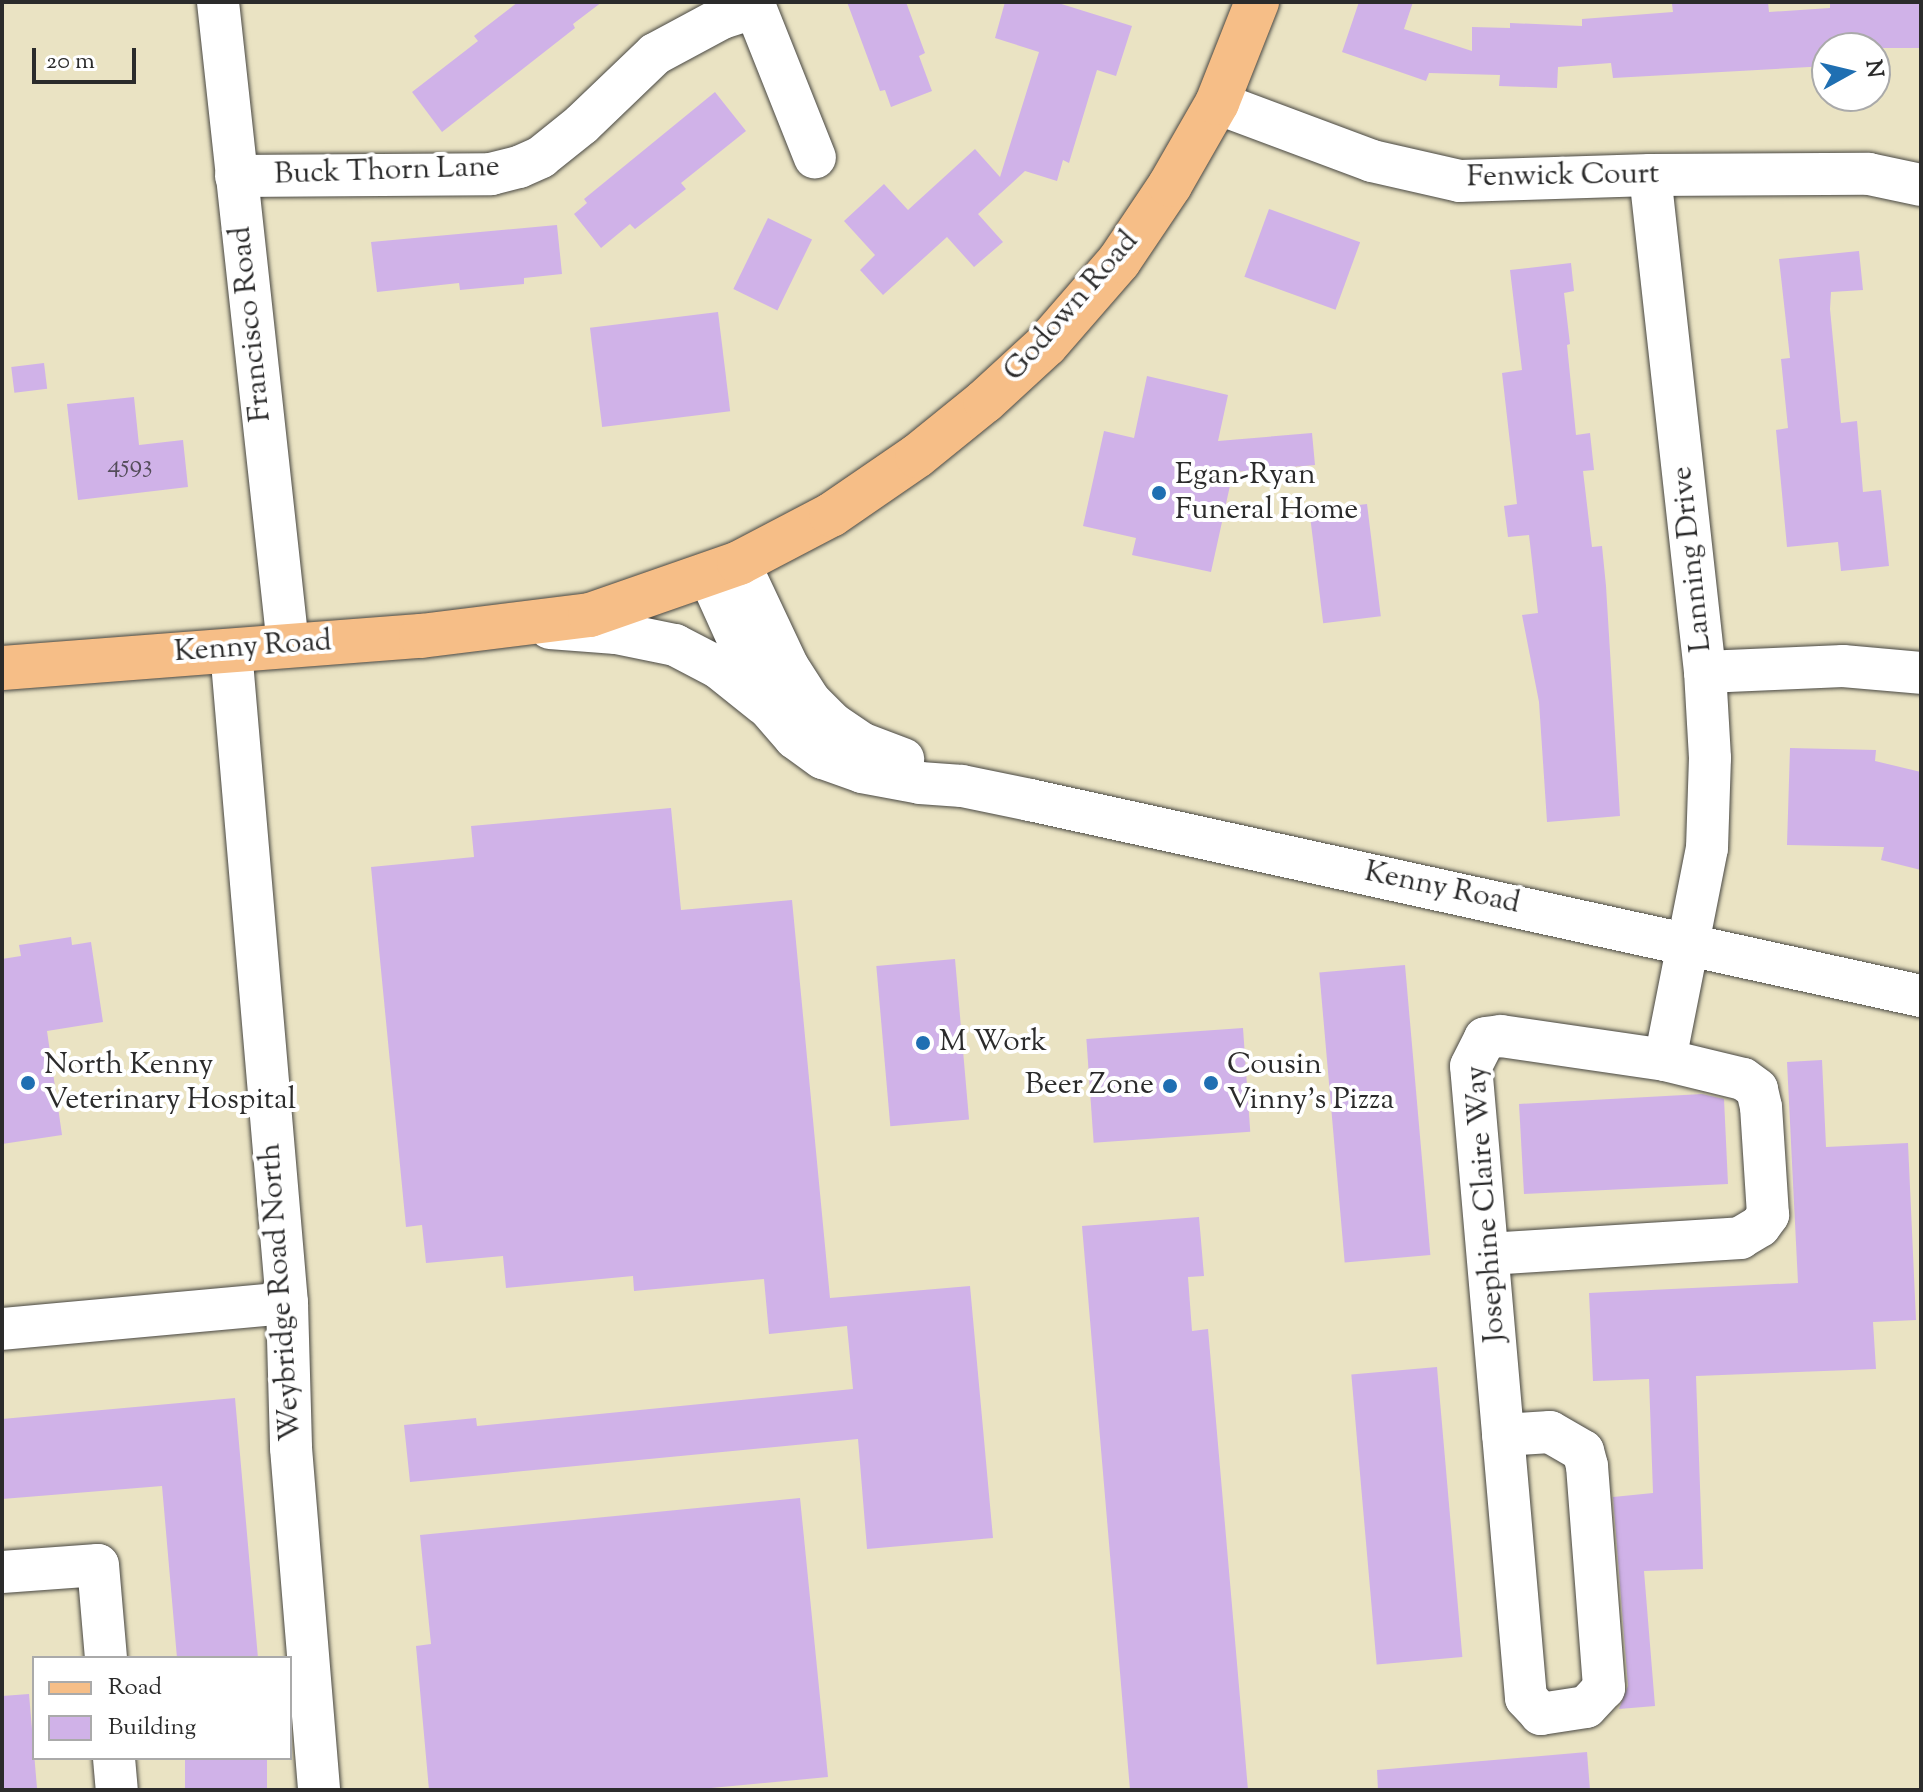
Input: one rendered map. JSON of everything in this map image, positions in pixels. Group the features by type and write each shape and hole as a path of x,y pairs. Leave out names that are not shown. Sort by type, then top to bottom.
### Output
{"main road":[{"name":"Godown Road","path":"724,569 831,515 880,483 985,401 1046,345 1119,261 1170,185 1217,103 1257,2"},
{"name":"Kenny Road","path":"2,668 505,628 590,615 724,569"}],"street":[{"name":"Francisco Road","path":"218,2 288,645"},
{"name":"Buck Thorn Lane","path":"236,176 491,174 519,167 541,157 582,124 655,54 722,18 755,7 815,158"},
{"name":"Fenwick Court","path":"1217,103 1372,161 1460,181 1650,175 1869,174 1921,185"},
{"name":"Lanning Drive","path":"1650,175 1705,672 1710,758 1707,848 1687,942"},
{"name":"Kenny Road","path":"724,569 769,708"},
{"name":"Kenny Road","path":"724,569 810,701 833,724 863,744 937,771 962,786"},
{"name":"Kenny Road","path":"505,628 564,628 675,645 719,668 769,708 795,738 823,758 877,775 920,783 962,786 1687,942 1921,996"},
{"name":"Weybridge Road North","path":"231,650 287,1303 291,1448 319,1790"},
{"path":"1705,672 1843,666 1921,673"},
{"path":"1488,1254 1740,1238 1760,1226 1768,1215 1761,1107 1757,1089 1743,1079 1665,1060 1687,942"},
{"name":"Josephine Claire Way","path":"1503,1435 1550,1432 1583,1451 1587,1466 1604,1688 1586,1707 1541,1714 1526,1698 1503,1435 1488,1254 1471,1066 1485,1038 1501,1036 1665,1060"},
{"path":"2,1329 287,1303"},
{"path":"2,1572 98,1565 106,1656"},
{"path":"114,1760 117,1790"}],"building":[{"path":"518,2 602,2 573,24 575,28 442,132 412,92 478,41 474,36"},
{"path":"847,2 906,2 925,53 919,56 932,91 891,107 885,90 880,91"},
{"path":"1005,2 1055,2 1132,26 1116,76 1097,70 1069,163 1063,160 1057,181 1025,171 978,214 1003,242 974,267 947,237 883,295 860,270 875,255 844,221 884,184 908,210 975,149 1000,177 1039,52 995,38"},
{"path":"1359,2 1413,2 1404,29 1472,51 1472,27 1510,28 1510,23 1582,26 1582,19 1673,12 1672,4 1768,2 1769,12 1830,8 1830,2 1921,2 1921,48 1891,48 1891,32 1811,32 1811,67 1613,78 1611,63 1558,67 1557,88 1499,86 1500,75 1429,73 1426,81 1342,52"},
{"path":"715,92 746,131 681,183 686,189 635,229 630,224 601,248 574,214 587,203 584,199"},
{"path":"1269,209 1360,242 1336,310 1244,277"},
{"path":"768,218 812,239 777,310 733,289"},
{"path":"557,225 562,274 524,278 524,284 460,290 459,283 377,292 371,242"},
{"path":"1859,251 1863,290 1831,292 1830,309 1841,423 1857,421 1863,492 1881,490 1889,566 1841,571 1838,542 1787,547 1776,430 1788,428 1781,359 1790,358 1779,259"},
{"path":"1571,263 1574,291 1564,293 1570,344 1567,345 1576,435 1590,433 1594,470 1583,471 1592,547 1602,546 1620,816 1547,822 1539,702 1522,615 1538,613 1529,535 1508,537 1504,506 1517,504 1502,373 1522,370 1510,270"},
{"path":"718,312 730,411 602,427 590,328"},
{"path":"44,363 47,389 14,393 11,367"},
{"name":"Egan-Ryan Funeral Home","path":"1147,376 1228,395 1218,441 1312,433 1315,465 1233,472 1211,572 1132,555 1136,538 1083,526 1104,431 1134,438"},
{"path":"134,397 139,445 183,440 188,487 78,500 67,404"},
{"path":"1367,504 1381,616 1323,623 1309,511"},
{"path":"1790,748 1876,750 1875,761 1921,772 1921,870 1881,860 1884,847 1787,845"},
{"path":"671,808 681,910 792,900 830,1298 970,1286 993,1538 867,1549 858,1439 410,1482 404,1425 476,1418 477,1426 853,1389 847,1326 769,1334 764,1279 634,1291 633,1276 506,1288 503,1256 426,1263 422,1225 406,1227 371,867 474,857 471,826"},
{"name":"North Kenny Veterinary Hospital","path":"71,937 72,945 91,942 103,1022 47,1031 62,1135 2,1144 2,959 21,956 19,945"},
{"name":"M Work","path":"955,959 969,1119 890,1126 876,966"},
{"path":"1405,965 1430,1255 1345,1262 1319,972"},
{"path":"1243,1028 1250,1132 1094,1143 1086,1039"},
{"path":"1822,1060 1826,1147 1908,1143 1916,1320 1873,1322 1876,1369 1696,1376 1703,1569 1644,1571 1655,1706 1619,1709 1628,1686 1613,1497 1653,1493 1649,1379 1593,1381 1589,1293 1798,1283 1787,1062"},
{"path":"1702,1094 1724,1099 1728,1184 1524,1194 1519,1104"},
{"path":"1199,1217 1204,1276 1188,1277 1192,1331 1208,1329 1248,1790 1130,1790 1082,1226"},
{"path":"1437,1367 1462,1657 1377,1664 1351,1374"},
{"path":"235,1398 258,1656 177,1656 162,1486 2,1499 2,1419"},
{"path":"800,1498 828,1777 690,1790 429,1790 416,1646 431,1644 420,1535"},
{"path":"29,1694 32,1760 35,1760 37,1788 2,1790 2,1696"},
{"path":"1587,1752 1590,1790 1378,1790 1377,1770"},
{"path":"185,1760 267,1760 267,1790 185,1790"}],"place":[{"name":"Egan-Ryan Funeral Home","path":"1159,493"},
{"name":"M Work","path":"923,1043"},
{"name":"North Kenny Veterinary Hospital","path":"28,1083"},
{"name":"Cousin Vinny's Pizza","path":"1211,1083"},
{"name":"Beer Zone","path":"1170,1086"}]}
